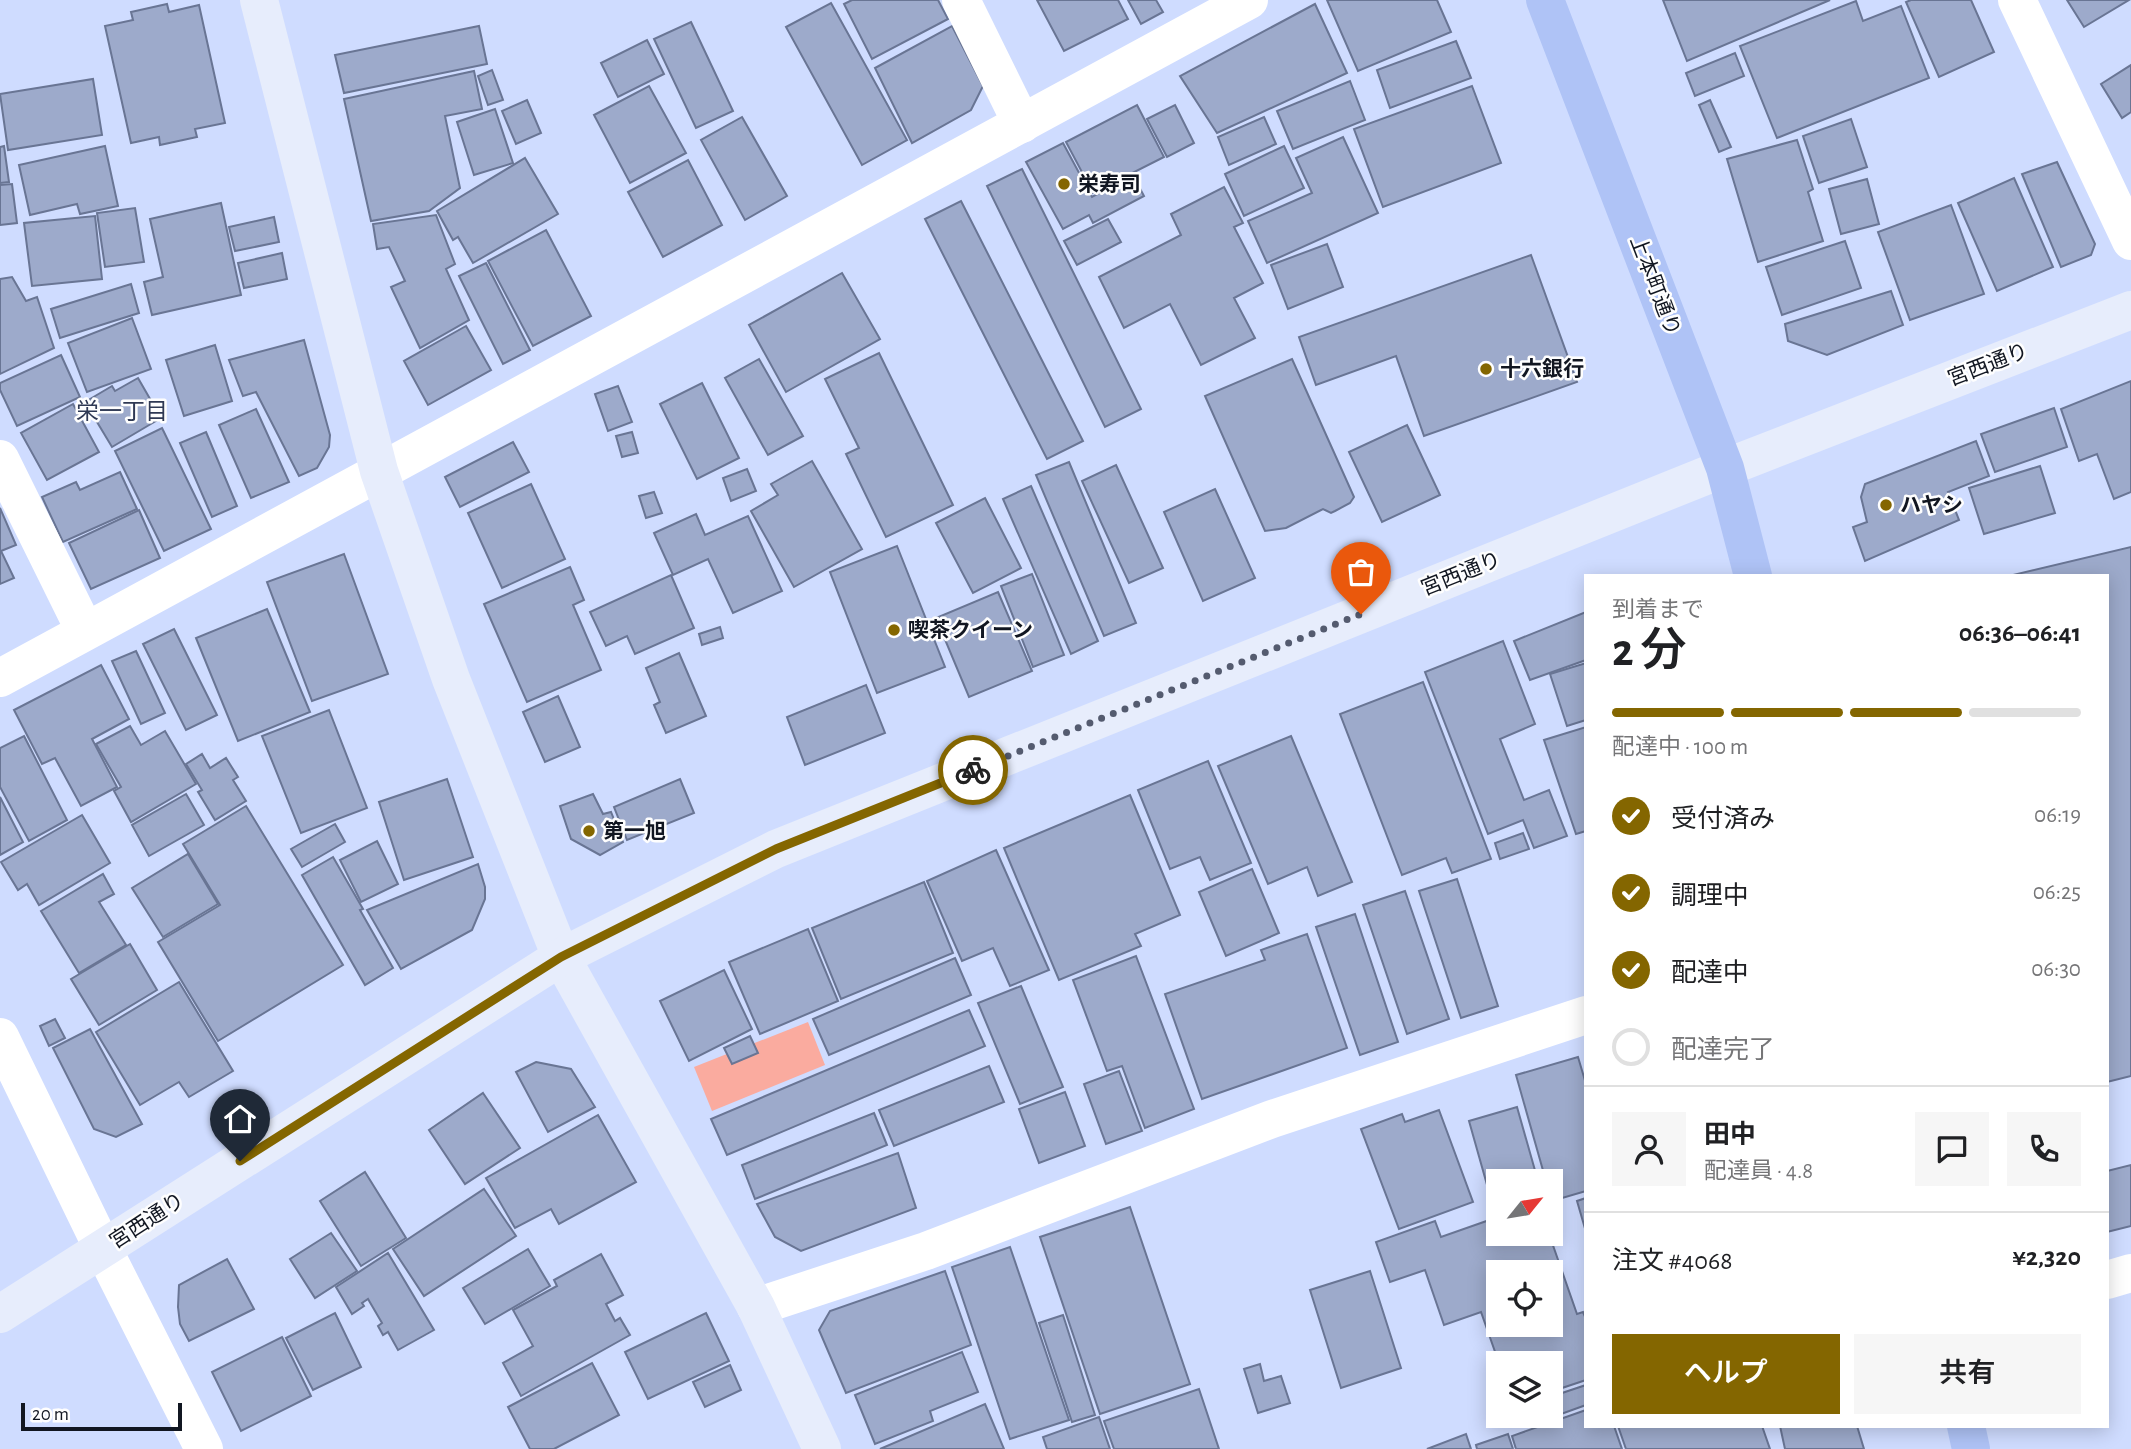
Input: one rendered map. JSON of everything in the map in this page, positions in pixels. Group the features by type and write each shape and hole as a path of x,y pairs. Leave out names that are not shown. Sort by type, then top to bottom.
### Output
{"highway":[{"name":"上本町通り","path":"1545,0 1725,468 1752,574"},
{"path":"1966,1428 1971,1449"}],"street":[{"path":"259,0 379,471 451,679 561,957 756,1307 822,1449"},
{"path":"961,0 1022,124"},
{"path":"0,678 1249,0"},
{"path":"2017,0 2131,241"},
{"name":"宮西通り","path":"0,1314 561,957 776,849 1725,468 2131,310"},
{"path":"0,459 85,631"},
{"path":"756,1307 926,1251 1272,1119 1584,1016"},
{"path":"0,1037 204,1449"},
{"path":"2109,1279 2131,1273"}],"shaded area":[{"path":"808,1022 825,1065 712,1111 694,1067"}],"building":[{"path":"852,0 938,0 948,19 872,59 844,4"},
{"path":"1037,0 1118,0 1128,19 1064,51"},
{"path":"1128,0 1156,0 1163,12 1141,24"},
{"path":"1327,0 1437,0 1451,32 1358,71"},
{"path":"1663,0 1830,0 1687,61"},
{"path":"1971,0 1994,52 1939,77 1906,2"},
{"path":"2067,0 2129,0 2084,27"},
{"path":"1856,1 1863,21 1901,6 1929,78 1777,138 1740,46"},
{"path":"831,3 907,140 862,165 786,27"},
{"path":"167,4 169,12 199,5 225,123 195,129 197,137 160,145 159,137 131,143 105,26 133,20 131,12"},
{"path":"1315,4 1347,73 1217,133 1180,76"},
{"path":"691,22 733,111 696,128 654,39"},
{"path":"479,26 487,64 344,93 335,55"},
{"path":"952,26 983,86 971,110 912,143 875,68"},
{"path":"647,40 664,74 618,97 601,63"},
{"path":"1456,41 1471,78 1390,108 1377,70"},
{"path":"1735,53 1744,76 1695,96 1686,73"},
{"path":"2131,65 2131,112 2122,118 2101,84"},
{"path":"492,70 503,100 488,105 478,76"},
{"path":"474,71 482,109 445,116 460,188 429,211 371,221 344,99"},
{"path":"93,79 102,135 8,150 0,94"},
{"path":"1350,81 1365,120 1293,149 1277,111"},
{"path":"649,86 686,153 630,183 594,115"},
{"path":"1472,86 1501,163 1383,207 1354,129"},
{"path":"527,100 541,133 516,144 502,111"},
{"path":"1710,100 1731,147 1719,152 1699,105"},
{"path":"1137,105 1164,157 1093,193 1066,142"},
{"path":"1175,105 1194,143 1167,157 1147,119"},
{"path":"495,109 513,163 474,175 457,122"},
{"path":"742,117 787,196 745,220 701,140"},
{"path":"1264,117 1276,144 1229,165 1218,137"},
{"path":"1851,119 1867,167 1819,183 1803,136"},
{"path":"1343,137 1378,213 1267,263 1248,221 1312,193 1296,158"},
{"path":"1797,140 1813,189 1808,192 1823,241 1758,262 1727,159"},
{"path":"1063,143 1092,197 1133,175 1144,196 1093,223 1089,215 1063,229 1026,162"},
{"path":"4,146 9,182 0,183 0,147"},
{"path":"105,146 118,206 80,214 77,204 30,215 19,165"},
{"path":"1284,146 1304,188 1244,216 1225,174"},
{"path":"525,158 558,214 473,263 458,237 453,240 437,211"},
{"path":"688,160 722,225 663,257 628,192"},
{"path":"2057,162 2095,244 2091,255 2061,267 2022,174"},
{"path":"1022,169 1141,409 1105,427 987,186"},
{"path":"2014,178 2053,267 1997,291 1958,203"},
{"path":"1867,179 1879,224 1841,234 1829,189"},
{"path":"12,184 17,223 0,225 0,185"},
{"path":"1224,187 1243,223 1234,227 1263,283 1234,298 1255,338 1201,365 1170,304 1124,328 1099,277 1181,235 1171,214"},
{"path":"961,201 1083,441 1047,459 925,219"},
{"path":"221,203 241,295 152,315 144,282 163,277 150,219"},
{"path":"1951,205 1984,294 1910,320 1878,232"},
{"path":"135,208 144,262 105,267 97,213"},
{"path":"436,215 455,264 446,269 469,320 420,348 391,287 405,281 389,247 377,249 373,224"},
{"path":"95,216 102,279 32,286 24,223"},
{"path":"274,217 279,242 235,251 229,227"},
{"path":"1108,219 1121,242 1077,265 1064,241"},
{"path":"546,230 591,316 533,346 488,261"},
{"path":"1845,241 1861,288 1782,315 1766,267"},
{"path":"1327,244 1343,287 1288,309 1271,265"},
{"path":"282,253 287,279 244,288 238,263"},
{"path":"1531,255 1577,382 1424,436 1396,356 1316,385 1299,337"},
{"path":"486,263 530,350 503,364 459,276"},
{"path":"842,273 880,339 786,392 749,325"},
{"path":"12,277 26,301 37,297 54,348 0,374 0,279"},
{"path":"131,284 139,313 60,338 51,309"},
{"path":"1891,291 1903,325 1827,355 1788,341 1785,324"},
{"path":"132,318 151,369 87,392 68,343"},
{"path":"466,326 491,370 428,405 404,361"},
{"path":"304,340 330,435 329,447 317,468 299,476 256,392 243,396 229,360"},
{"path":"215,345 232,401 184,416 166,360"},
{"path":"879,353 953,505 886,537 846,454 859,448 825,379"},
{"path":"61,355 80,397 17,426 0,390 0,383"},
{"path":"759,359 803,436 768,455 725,378"},
{"path":"1292,359 1354,497 1350,503 1331,513 1323,509 1286,528 1265,531 1205,396"},
{"path":"138,378 161,418 112,447 85,402 112,386 115,391"},
{"path":"2131,381 2131,492 2114,499 2097,454 2079,461 2061,409"},
{"path":"702,383 739,458 697,479 660,404"},
{"path":"618,386 632,422 608,431 595,394"},
{"path":"73,404 99,452 47,480 21,433"},
{"path":"2054,408 2067,447 1995,472 1981,434"},
{"path":"256,409 289,482 251,498 219,425"},
{"path":"1407,425 1440,495 1382,522 1349,452"},
{"path":"162,428 211,529 164,551 115,451"},
{"path":"206,432 237,506 212,517 180,443"},
{"path":"632,432 638,453 622,457 616,436"},
{"path":"1976,441 1989,476 1948,492 1959,520 1865,561 1853,527 1867,522 1861,497 1865,484"},
{"path":"513,442 529,472 460,507 445,477"},
{"path":"812,461 862,549 794,587 751,511 778,495 771,484"},
{"path":"1069,462 1136,623 1104,636 1036,475"},
{"path":"1116,465 1163,568 1129,583 1082,481"},
{"path":"2040,466 2055,513 1984,534 1969,488"},
{"path":"747,469 756,491 731,501 723,478"},
{"path":"120,472 137,509 63,542 42,497 76,482 80,490"},
{"path":"531,484 565,559 502,588 468,513"},
{"path":"1031,486 1098,641 1071,654 1003,499"},
{"path":"1215,489 1255,578 1203,601 1164,512"},
{"path":"654,492 662,513 646,518 639,496"},
{"path":"985,498 1021,568 973,593 936,523"},
{"path":"0,508 16,545 1,551 14,578 0,584"},
{"path":"139,510 160,558 91,589 69,543"},
{"path":"696,514 705,535 748,516 782,591 733,613 708,559 673,575 654,533"},
{"path":"897,546 945,667 877,693 830,572"},
{"path":"2131,547 2131,1076 2109,1082 2109,574 2017,574"},
{"path":"344,554 388,674 312,701 267,582"},
{"path":"570,567 584,600 573,605 601,670 527,702 484,604"},
{"path":"1032,574 1064,655 1033,667 1001,586"},
{"path":"671,575 694,628 635,654 627,636 606,646 590,612"},
{"path":"998,592 1032,671 969,697 936,618"},
{"path":"267,609 310,712 238,741 196,638"},
{"path":"1584,613 1584,661 1530,680 1514,641"},
{"path":"720,627 723,638 702,645 699,634"},
{"path":"174,629 217,715 186,730 143,644"},
{"path":"1503,641 1535,724 1500,739 1524,800 1549,790 1567,836 1534,848 1523,820 1488,834 1425,672"},
{"path":"136,651 165,713 141,724 112,661"},
{"path":"679,653 706,716 666,733 654,705 660,702 646,668"},
{"path":"1584,664 1584,721 1567,726 1550,674"},
{"path":"101,665 129,719 92,739 117,787 81,806 55,758 42,764 14,710"},
{"path":"1423,682 1491,859 1452,873 1446,858 1402,875 1340,714"},
{"path":"866,685 885,733 805,765 787,717"},
{"path":"558,696 580,747 545,762 523,712"},
{"path":"329,710 367,808 301,833 262,736"},
{"path":"130,726 141,745 165,731 196,784 131,822 114,791 121,787 96,744"},
{"path":"1584,728 1584,832 1576,834 1544,740"},
{"path":"24,736 67,820 29,841 0,787 0,748"},
{"path":"1291,736 1352,882 1318,896 1307,867 1268,884 1218,766"},
{"path":"202,754 210,768 226,758 238,777 233,780 246,801 215,820 198,792 202,790 186,764"},
{"path":"1208,761 1251,863 1210,880 1200,857 1170,869 1138,790"},
{"path":"447,779 473,857 404,880 379,802"},
{"path":"680,779 694,813 627,840 614,807"},
{"path":"186,794 204,825 149,856 132,825"},
{"path":"593,794 603,814 611,812 623,842 600,855 571,839 560,806"},
{"path":"1130,795 1180,915 1135,934 1141,946 1059,980 1004,848"},
{"path":"0,797 23,842 0,855"},
{"path":"246,806 343,965 218,1041 158,942 220,905 183,844"},
{"path":"82,815 110,863 39,905 27,884 18,890 1,862"},
{"path":"335,824 345,842 302,867 291,849"},
{"path":"1523,833 1529,849 1500,859 1495,843"},
{"path":"377,841 398,884 361,902 340,860"},
{"path":"996,850 1049,970 1010,986 993,948 962,961 927,881"},
{"path":"188,854 218,904 163,937 132,888"},
{"path":"333,857 393,968 365,985 302,875"},
{"path":"478,864 485,887 485,899 472,930 401,969 367,910"},
{"path":"1252,869 1279,933 1226,956 1199,892"},
{"path":"103,874 114,894 99,902 126,945 79,973 41,911"},
{"path":"1457,879 1498,1006 1461,1018 1419,891"},
{"path":"924,882 953,953 841,999 812,928"},
{"path":"1405,891 1449,1019 1407,1034 1363,905"},
{"path":"1355,914 1398,1042 1360,1055 1316,927"},
{"path":"808,929 838,1001 760,1034 729,962"},
{"path":"1307,934 1347,1048 1202,1099 1165,994 1265,960 1261,950"},
{"path":"130,944 157,990 99,1025 71,979"},
{"path":"1136,956 1194,1109 1145,1128 1122,1066 1107,1071 1073,980"},
{"path":"955,958 971,995 829,1055 813,1019"},
{"path":"724,970 752,1029 689,1061 660,1001"},
{"path":"179,982 233,1071 189,1097 179,1082 140,1105 96,1032"},
{"path":"1021,986 1063,1087 1020,1104 978,1003"},
{"path":"969,1010 985,1046 727,1155 711,1119"},
{"path":"55,1019 65,1038 49,1046 40,1026"},
{"path":"90,1029 142,1124 116,1137 94,1129 53,1048"},
{"path":"750,1036 758,1053 732,1064 724,1048"},
{"path":"1578,1057 1584,1077 1584,1192 1563,1198 1563,1169 1543,1169 1516,1075"},
{"path":"536,1062 571,1069 595,1107 548,1132 516,1072"},
{"path":"989,1066 1004,1102 894,1146 879,1110"},
{"path":"1119,1071 1142,1131 1106,1144 1084,1084"},
{"path":"1065,1092 1085,1146 1039,1163 1019,1109"},
{"path":"483,1093 520,1148 465,1184 429,1130"},
{"path":"1517,1107 1535,1169 1486,1169 1486,1181 1469,1121"},
{"path":"1439,1110 1473,1202 1399,1229 1361,1129 1402,1114 1405,1122"},
{"path":"874,1113 887,1145 755,1199 742,1165"},
{"path":"598,1115 636,1182 559,1224 551,1209 515,1228 486,1178"},
{"path":"898,1153 916,1208 801,1251 775,1237 757,1204"},
{"path":"2131,1165 2131,1226 2109,1232 2109,1170"},
{"path":"365,1172 406,1238 361,1266 320,1201"},
{"path":"484,1189 516,1236 424,1296 393,1249"},
{"path":"1584,1199 1584,1225 1577,1201"},
{"path":"1130,1207 1190,1384 1100,1414 1040,1237"},
{"path":"1435,1221 1441,1237 1486,1221 1486,1246 1553,1246 1558,1260 1486,1260 1486,1326 1481,1312 1444,1325 1425,1270 1390,1282 1376,1242"},
{"path":"331,1233 357,1271 315,1298 290,1259"},
{"path":"1010,1247 1069,1420 1010,1439 952,1267"},
{"path":"528,1249 550,1286 485,1324 463,1288"},
{"path":"388,1253 434,1330 398,1350 388,1332 383,1335 378,1326 382,1323 368,1299 362,1303 364,1306 352,1314 336,1287"},
{"path":"601,1254 623,1295 606,1304 615,1321 620,1318 630,1335 521,1396 503,1363 533,1346 513,1310 557,1286 554,1280"},
{"path":"227,1259 254,1309 189,1341 180,1324 179,1285"},
{"path":"945,1271 971,1345 846,1393 819,1330 830,1311"},
{"path":"1370,1271 1401,1368 1341,1388 1310,1290"},
{"path":"1563,1274 1577,1314 1583,1312 1584,1314 1584,1381 1563,1388 1563,1351 1495,1351 1490,1337 1563,1337"},
{"path":"335,1313 361,1367 313,1390 286,1338"},
{"path":"706,1313 729,1361 648,1399 625,1352"},
{"path":"1063,1315 1095,1415 1072,1422 1039,1323"},
{"path":"282,1337 311,1396 241,1431 212,1372"},
{"path":"962,1352 978,1392 930,1411 933,1421 875,1444 855,1395"},
{"path":"592,1363 619,1415 554,1449 530,1449 508,1407"},
{"path":"1260,1364 1264,1381 1281,1376 1290,1403 1258,1413 1244,1369"},
{"path":"730,1365 741,1390 705,1407 693,1382"},
{"path":"1584,1386 1584,1406 1563,1413 1563,1393"},
{"path":"1199,1389 1219,1449 1114,1449 1104,1421"},
{"path":"985,1404 1004,1449 880,1449"},
{"path":"1584,1411 1584,1428 1615,1428 1622,1449 1516,1449 1512,1436 1535,1428 1563,1428 1563,1418"},
{"path":"1099,1417 1110,1449 1047,1449 1043,1437"},
{"path":"1619,1428 1763,1428 1770,1449 1626,1449"},
{"path":"1780,1428 1858,1428 1864,1449 1785,1449"},
{"path":"1466,1434 1471,1449 1427,1449"},
{"path":"1508,1434 1513,1449 1477,1449 1476,1445"}],"way so far":[{"path":"973,770 1361,614"}],"place":[{"name":"栄寿司","path":"1064,184"},
{"name":"十六銀行","path":"1486,369"},
{"name":"ハヤシ","path":"1886,505"},
{"name":"喫茶クイーン","path":"894,630"},
{"name":"第一旭","path":"589,831"}],"district":[{"name":"栄一丁目","path":"122,412"}],"route":[{"path":"240,1161 561,957 776,849 973,770"}]}
